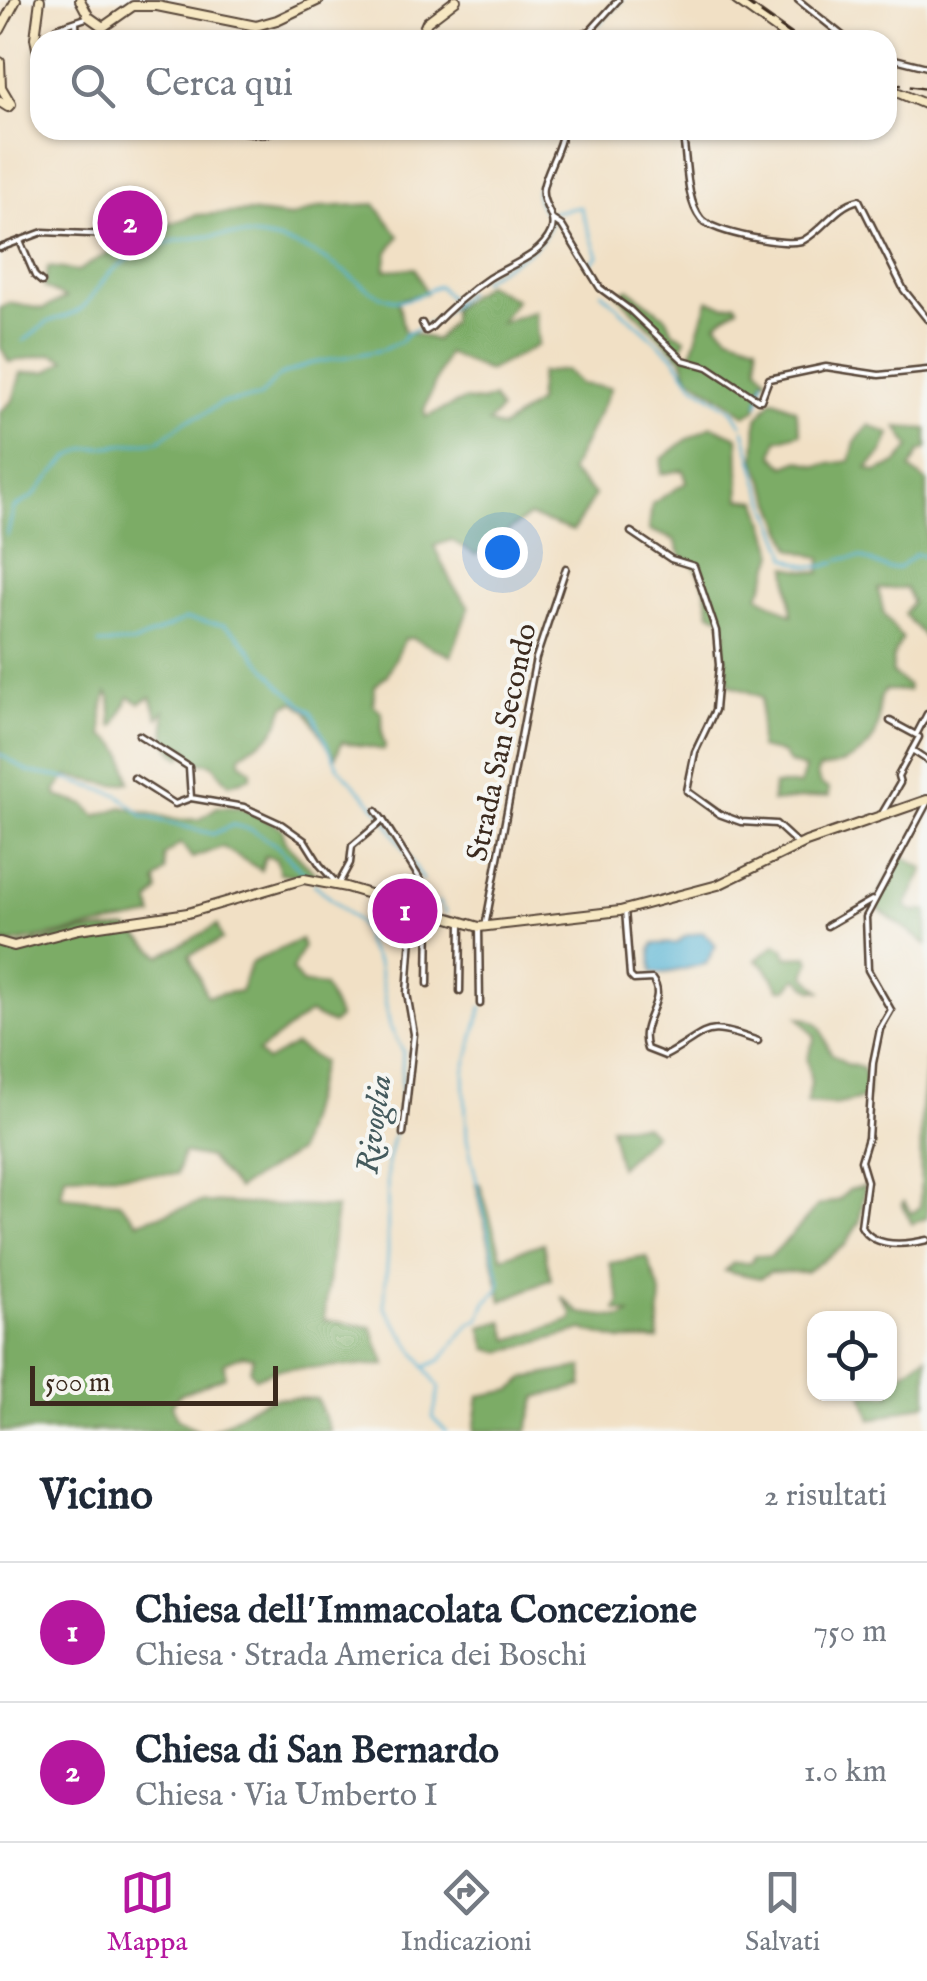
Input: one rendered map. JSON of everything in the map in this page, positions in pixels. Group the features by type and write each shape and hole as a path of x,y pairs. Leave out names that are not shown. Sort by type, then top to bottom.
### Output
{"street":[{"path":"0,30 16,0"},
{"path":"36,30 40,0"},
{"path":"80,0 88,17 103,27 129,7 157,6 256,26 319,0"},
{"path":"423,30 426,22 456,0"},
{"path":"590,30 618,0"},
{"path":"736,0 778,30"},
{"path":"798,0 836,30"},
{"path":"55,30 88,17"},
{"path":"76,22 76,30"},
{"path":"897,59 927,66"},
{"path":"0,62 1,87 11,104 8,107 0,102"},
{"path":"897,92 927,104"},
{"path":"560,140 543,187 541,207 562,226 596,284 630,310 682,360 708,368 762,400 769,379 822,367 878,375 927,370"},
{"path":"684,144 696,209 701,220 722,230 782,243 798,242 846,205 860,200 904,290 927,319"},
{"path":"422,324 426,331 431,328 484,282 524,260 549,236 553,220"},
{"path":"0,248 43,232 112,236 132,227"},
{"path":"20,241 35,276 42,282"},
{"path":"631,532 672,558 694,566 717,637 715,710 694,752 686,791 734,820 776,824 800,846"},
{"name":"Strada San Secondo","path":"480,1004 482,926 536,658 566,568"},
{"path":"890,721 916,735 927,714"},
{"path":"138,736 189,768 191,798"},
{"path":"881,816 900,783 898,776 919,736"},
{"path":"912,750 927,760"},
{"path":"134,778 174,804 191,798 244,807 281,824 310,846 338,885"},
{"path":"0,942 14,946 79,929 188,913 311,880 482,926 625,910 718,884 800,846 927,802"},
{"path":"927,802 886,882 872,900 865,923 867,966 890,1010 880,1029 868,1138 860,1161 867,1181 860,1226 866,1234 882,1242 906,1244 927,1240"},
{"path":"376,811 442,917"},
{"path":"338,885 350,863 352,846 383,820"},
{"path":"826,926 872,900"},
{"path":"403,1134 414,1034 407,992 414,908"},
{"path":"625,910 630,976 655,982 656,1004 644,1035 645,1046 652,1053 664,1056 698,1034 714,1029 758,1042"},
{"path":"428,984 429,913"},
{"path":"460,991 461,922"}],"green space":[{"path":"375,204 399,236 388,252 385,270 415,268 426,293 398,300 404,331 436,340 452,321 452,309 486,284 516,300 500,323 535,311 538,345 488,371 447,353 424,410 426,417 464,400 481,402 493,398 500,410 488,423 501,428 537,403 540,373 566,370 580,384 611,388 570,472 595,495 573,531 529,516 476,555 451,540 434,546 452,584 469,607 451,656 412,638 405,639 387,675 375,686 373,705 382,717 384,750 342,742 335,758 306,710 295,702 285,706 268,737 240,755 240,762 251,770 251,777 229,784 212,764 195,762 186,748 181,758 175,753 166,737 164,711 158,718 151,697 139,703 129,697 112,726 107,693 102,712 103,736 120,749 130,782 114,785 67,776 56,790 57,796 86,805 96,816 122,807 178,820 200,819 217,807 240,807 282,828 285,842 317,875 316,879 280,873 276,859 265,856 261,870 222,847 192,858 181,843 164,856 165,871 156,881 158,891 150,902 153,916 12,943 0,940 0,412 13,400 21,373 48,371 66,360 52,354 9,362 0,346 0,309 9,303 43,309 66,298 44,287 48,267 78,271 141,233 197,215 248,212 291,217 320,207"},
{"path":"629,289 667,318 673,332 685,338 682,349 687,356 691,355 708,300 725,306 736,303 738,307 716,323 729,335 757,344 758,366 767,378 756,410 746,415 688,375 682,358 617,294"},
{"path":"773,399 795,409 801,433 777,440 773,455 785,466 800,460 816,466 850,461 855,442 869,425 890,434 883,452 867,468 876,472 896,464 910,447 897,427 927,429 927,449 920,451 910,469 927,482 927,640 904,614 912,602 906,588 878,589 884,614 902,639 893,657 892,673 908,686 908,691 885,690 874,738 862,752 845,762 819,769 820,784 829,789 829,796 772,802 774,785 800,785 805,769 789,763 782,753 759,748 762,697 729,684 721,649 726,632 720,616 710,613 700,573 681,556 675,540 649,530 652,504 687,482 683,470 661,474 662,459 712,426 738,437 740,499 758,501 775,554 759,596 792,615 787,567 820,573 821,558 792,549 755,459 757,418"},
{"path":"902,856 924,869 906,906 913,911 927,910 927,945 873,905"},
{"path":"217,925 222,940 189,955 207,996 240,991 251,963 301,939 303,947 292,970 302,983 324,986 339,1018 332,1024 309,1013 258,1052 266,1061 295,1045 322,1062 297,1152 237,1189 209,1158 183,1153 177,1174 65,1175 61,1196 119,1202 138,1222 202,1202 336,1208 324,1320 371,1327 386,1365 278,1369 255,1378 250,1370 253,1357 243,1355 224,1363 225,1376 179,1395 172,1405 177,1419 198,1431 0,1431 0,943 17,947 79,932 128,928 161,956"},
{"path":"776,944 787,957 808,956 805,975 821,991 812,990 797,978 787,989 780,989 765,966 756,960"},
{"path":"799,1017 819,1026 831,1053 847,1064 863,1068 868,1083 866,1098 835,1105 807,1103 811,1083 807,1059 815,1037"},
{"path":"927,1059 927,1218 912,1224 902,1204 912,1213 920,1207 921,1108"},
{"path":"644,1125 654,1134 619,1167 610,1126"},
{"path":"476,1184 480,1184 502,1257 543,1243 551,1279 502,1301"},
{"path":"865,1186 859,1223 845,1245 806,1272 770,1272 760,1278 725,1271 733,1263 751,1263 755,1255 770,1257 817,1206"},
{"path":"647,1257 661,1294 658,1340 620,1340 583,1330 502,1352 487,1349 481,1327 503,1321 509,1340 572,1320 573,1314 562,1297 580,1313 622,1318 630,1314 616,1310 620,1301 610,1263"},
{"path":"927,1356 927,1403 871,1420 865,1401 897,1401 897,1377"},
{"path":"583,1367 582,1386 537,1397 527,1431 474,1431 479,1396 512,1390 526,1378"},
{"path":"276,1398 317,1399 330,1431 210,1431 258,1404"}],"water":[{"path":"703,932 716,945 706,964 652,972 654,944 677,943 685,936"}],"waterway":[{"path":"599,24 622,0"},
{"path":"481,281 533,248 547,230 550,218 536,195 547,169"},
{"path":"553,212 580,207 598,256 589,265"},
{"path":"23,341 47,323 78,311 111,272 135,256 162,244 223,235 262,237 300,247 388,298 408,299 439,286 452,301"},
{"path":"7,536 14,508 32,497 68,458 84,449 159,441 185,421 221,403 260,397 279,376 309,364 382,350 433,322 467,292"},
{"path":"601,292 674,357 692,383 733,411 742,425"},
{"path":"758,405 764,381"},
{"path":"744,430 784,547"},
{"path":"785,550 787,558 806,565 817,567 836,562"},
{"path":"840,559 861,557 888,569 899,568 916,554 927,557"},
{"path":"99,644 133,643 186,619 224,625 236,633 281,686 312,712 338,767 382,814 423,880"},
{"name":"Rivoglia","path":"0,754 29,772 119,795 143,816 213,834 233,825 252,830 276,845 309,878"},
{"name":"Rivoglia","path":"314,884 357,921 365,935 365,943 378,963 390,1027 403,1051 400,1108 387,1163 384,1306 439,1388 433,1418 446,1431"},
{"path":"438,902 446,913"},
{"path":"425,1367 441,1360 470,1323 479,1320 500,1282 467,1139 464,1072 482,1007"}],"railway":[{"path":"742,0 785,30"},
{"path":"897,84 927,89"}],"place":[{"name":"Chiesa di San Bernardo","path":"130,223"},
{"name":"Chiesa dell′Immacolata Concezione","path":"405,911"}]}
